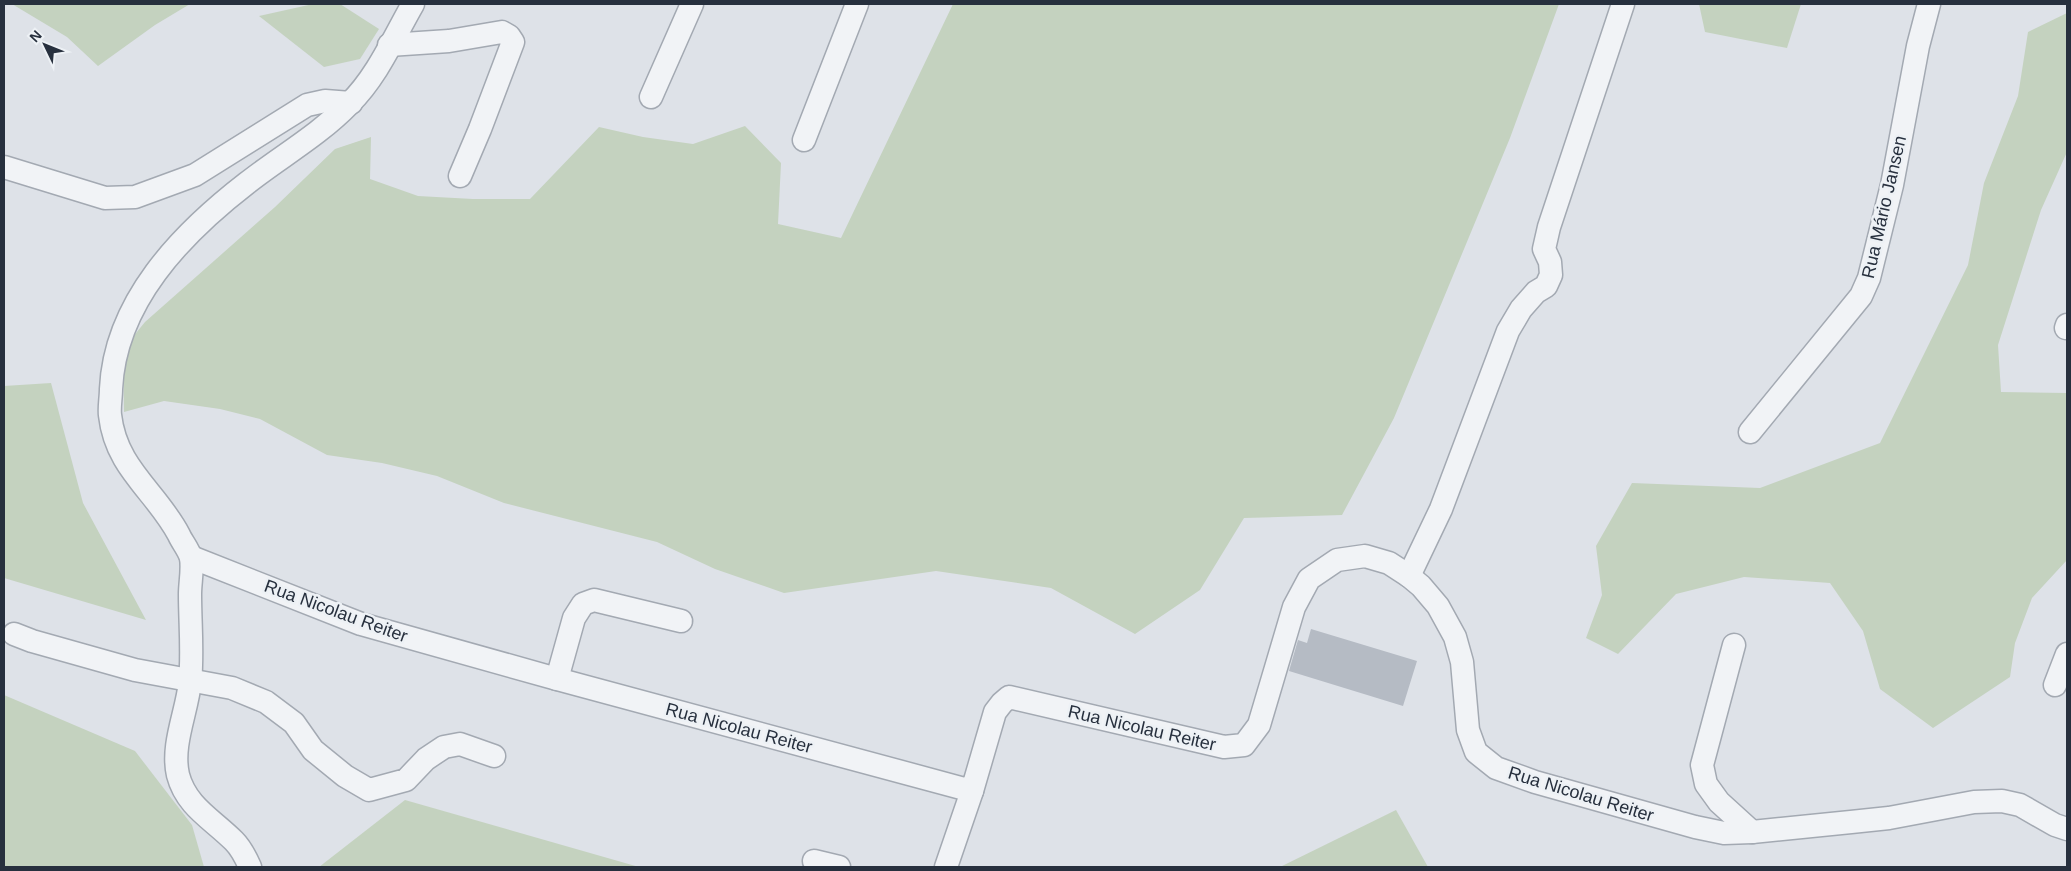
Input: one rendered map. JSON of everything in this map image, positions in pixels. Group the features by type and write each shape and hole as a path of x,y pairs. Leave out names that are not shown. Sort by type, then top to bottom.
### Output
{"street":[{"path":"250,867 236,843 199,811 186,796 178,774 177,753 190,682 191,557 171,520 128,467 117,444 110,414 112,380 117,347 132,311 154,274 182,242 214,211 247,183 330,122 351,103 375,71 413,4"},
{"path":"651,97 692,4"},
{"path":"804,140 857,4"},
{"path":"1409,576 1441,508 1508,331 1521,309 1536,292 1546,286 1551,275 1550,262 1544,249 1549,227 1624,4"},
{"name":"Rua Mário Jansen","path":"1750,432 1861,296 1869,278 1892,185 1918,46 1929,4"},
{"path":"389,45 449,41 502,32 509,36 513,42 460,176"},
{"path":"4,167 105,198 135,197 195,175 307,105 325,101 351,103"},
{"name":"Rua Nicolau Reiter","path":"191,557 361,624 972,791 995,712 1009,697 1224,748 1244,745 1259,725 1294,607 1309,579 1337,560 1365,556 1389,563 1409,576 1421,586 1438,606 1455,637 1462,662 1468,730 1476,752 1496,768 1535,782 1695,827 1724,833 1752,832 1889,818 1974,802 2002,801 2020,805 2055,825 2067,829"},
{"path":"557,679 574,618 583,604 594,600 681,621"},
{"path":"14,634 32,641 135,670 190,682 232,688 266,702 294,723 313,750 345,776 369,790 406,780 426,759 444,747 460,744 494,756"},
{"path":"1734,645 1702,766 1706,784 1719,802 1752,832"},
{"path":"2055,685 2067,654"},
{"path":"946,867 972,791"},
{"path":"814,861 839,867"}],"green space":[{"path":"12,4 190,4 155,25 98,66 67,37"},
{"path":"313,4 340,4 379,29 360,59 324,67 259,16"},
{"path":"953,4 1559,4 1510,138 1394,418 1342,515 1244,518 1200,590 1135,634 1051,588 936,571 784,593 715,569 657,542 504,503 437,476 382,463 327,455 260,419 220,409 164,401 124,412 123,349 145,322 275,207 335,149 371,137 370,179 418,196 473,199 530,199 599,127 643,137 693,144 745,126 781,163 778,224 841,238"},
{"path":"1699,4 1801,4 1787,48 1705,32"},
{"path":"2067,13 2067,152 2041,210 1998,345 2001,392 2067,393 2067,560 2032,598 2015,643 2010,677 1933,728 1880,689 1863,631 1830,583 1744,577 1676,594 1618,654 1586,638 1602,595 1596,546 1632,483 1760,488 1880,443 1968,265 1984,183 2018,96 2028,32"},
{"path":"51,383 83,503 146,620 4,578 4,386"},
{"path":"4,695 135,751 192,825 204,867 4,867"},
{"path":"405,800 639,867 319,867"},
{"path":"1396,810 1428,867 1280,867"}],"building":[{"path":"1311,629 1417,661 1403,706 1289,671 1298,640 1307,643"}]}
